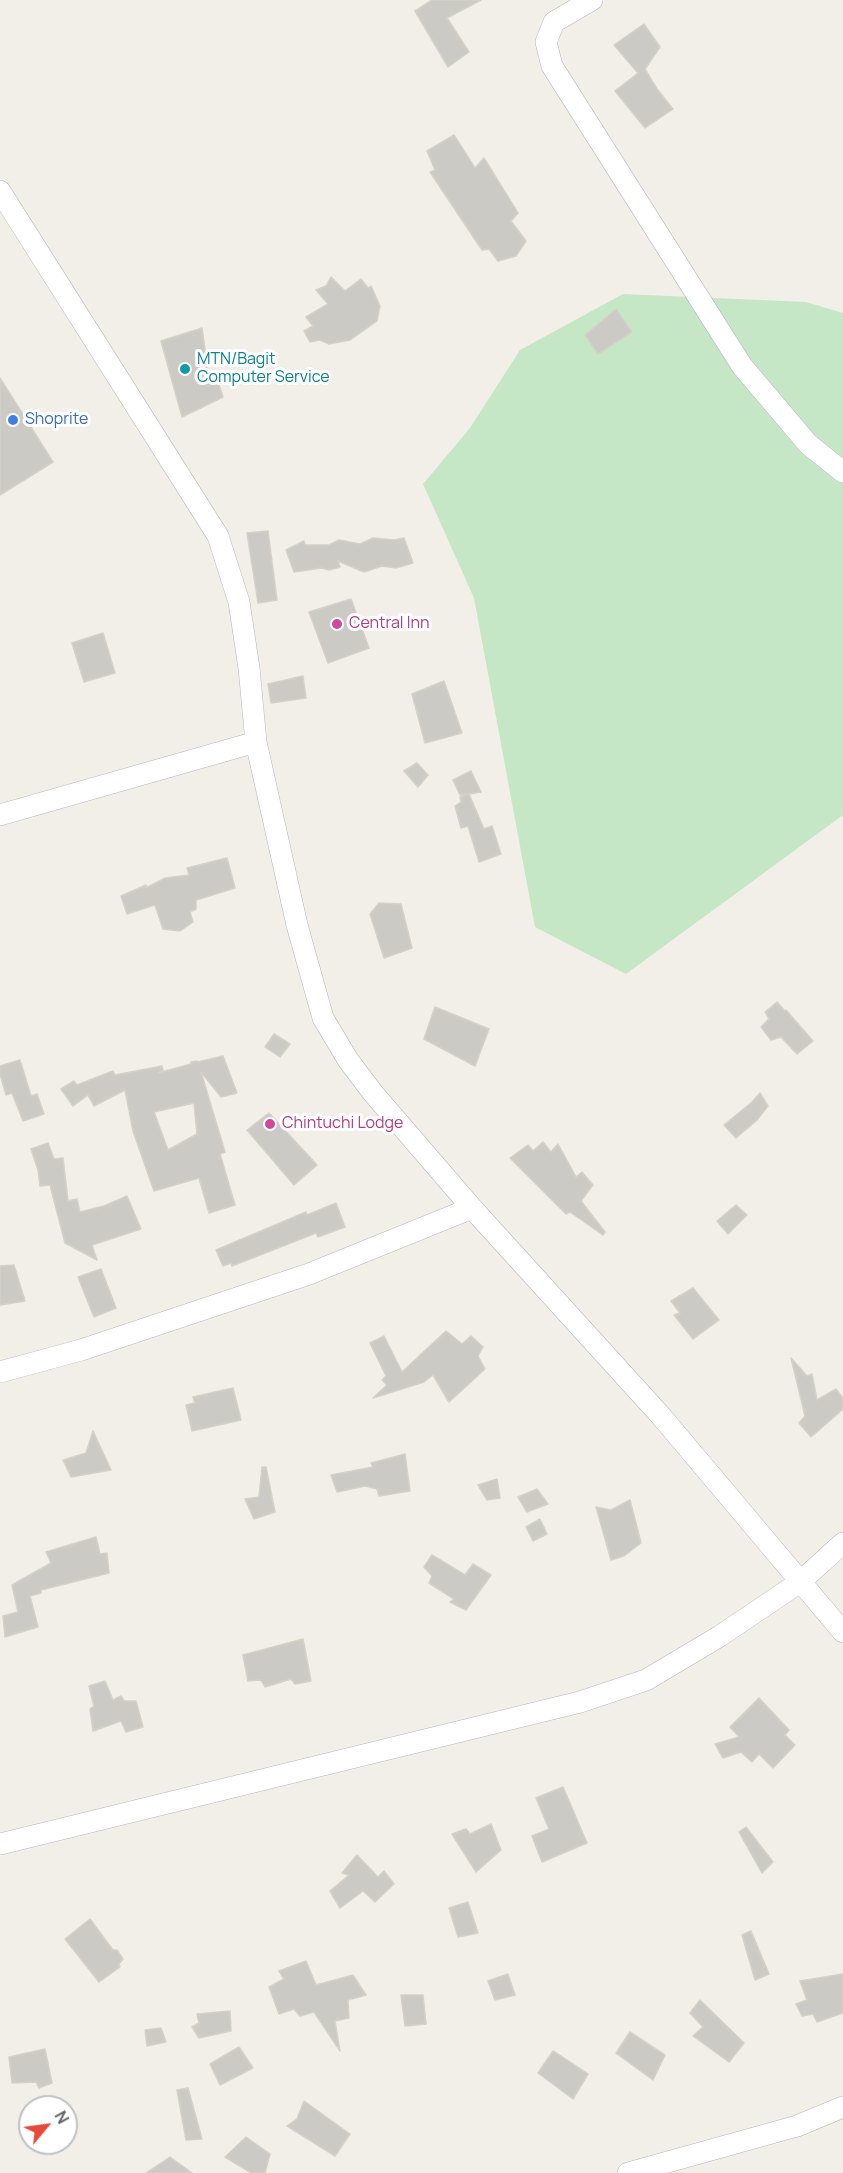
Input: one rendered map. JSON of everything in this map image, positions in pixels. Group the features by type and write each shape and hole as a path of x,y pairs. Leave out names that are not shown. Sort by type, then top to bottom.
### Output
{"street":[{"path":"592,0 554,22 546,42 552,66 742,366 808,444 843,472"},
{"path":"0,191 218,536 238,602 249,668 256,742 303,948 323,1018 348,1060 373,1093 472,1208 661,1416 843,1632"},
{"path":"0,815 70,797 256,742"},
{"path":"0,1372 81,1350 309,1274 472,1208"},
{"path":"0,1844 580,1702 646,1680 720,1636 800,1582 843,1543"},
{"path":"628,2173 797,2126 843,2107"}],"green space":[{"path":"623,294 806,302 843,313 843,815 626,974 535,927 474,598 423,484 470,428 520,350"}],"building":[{"path":"432,0 481,0 447,18 469,52 448,67 415,11"},
{"path":"644,24 660,47 645,69 673,109 645,128 615,91 638,73 614,45"},
{"path":"454,135 475,168 484,158 518,213 511,221 526,241 516,256 498,261 489,249 482,250 430,172 435,170 427,151"},
{"path":"331,277 345,291 361,279 368,288 371,286 380,306 377,321 350,340 329,344 320,340 310,342 304,331 313,326 306,317 328,304 316,290 326,286"},
{"path":"616,309 632,332 598,354 585,335"},
{"name":"MTN/Bagit Computer Service","path":"202,328 209,379 216,376 223,397 182,417 161,341"},
{"name":"Shoprite","path":"0,378 53,462 0,495"},
{"path":"268,531 277,600 258,603 247,533"},
{"path":"373,538 394,540 404,538 413,563 396,568 382,566 364,572 338,561 340,567 329,570 321,568 294,572 286,550 304,541 305,545 329,545 339,540 360,544"},
{"name":"Central Inn","path":"351,599 369,648 328,663 309,612"},
{"path":"103,633 115,673 84,682 72,643"},
{"path":"303,676 306,698 271,703 268,684"},
{"path":"444,681 462,733 425,743 412,694"},
{"path":"417,763 428,775 418,787 404,771"},
{"path":"471,771 481,792 469,794 484,829 492,826 501,854 479,862 468,826 461,828 455,806 461,802 460,797 468,794 460,795 453,780"},
{"path":"227,858 235,888 196,900 196,909 190,912 193,922 180,931 163,929 155,905 127,914 121,896 146,885 146,888 165,878 189,875 187,868"},
{"path":"379,903 401,904 412,948 384,958 370,914"},
{"path":"777,1002 813,1041 797,1054 781,1037 771,1040 761,1027 769,1019 765,1012"},
{"path":"435,1007 489,1029 475,1066 424,1039"},
{"path":"274,1034 290,1044 280,1057 265,1047"},
{"path":"223,1056 237,1093 221,1097 201,1072 225,1152 220,1154 235,1205 209,1213 199,1178 154,1191 133,1131 125,1090 94,1106 88,1095 73,1106 61,1089 74,1081 77,1085 113,1071 115,1075 162,1066 163,1070 158,1073 191,1064 191,1062","holes":["194,1103 197,1134 168,1150 154,1112"]},
{"path":"20,1060 31,1096 37,1094 44,1114 23,1121 12,1093 6,1095 0,1074 0,1066"},
{"path":"760,1093 768,1106 757,1120 736,1138 724,1125"},
{"path":"269,1113 317,1165 294,1185 247,1130"},
{"path":"543,1142 551,1152 558,1144 576,1177 582,1172 593,1185 581,1201 605,1232 603,1235 570,1212 566,1214 510,1158 528,1145 533,1151"},
{"path":"48,1143 54,1159 63,1158 68,1201 77,1199 80,1212 104,1206 127,1196 141,1229 92,1245 97,1260 65,1243 50,1185 40,1186 38,1170 31,1149"},
{"path":"336,1203 345,1227 318,1237 316,1233 232,1266 231,1263 223,1266 216,1250 306,1212 307,1215"},
{"path":"736,1205 747,1215 728,1234 717,1221"},
{"path":"14,1265 25,1301 0,1305 0,1266"},
{"path":"101,1269 116,1308 94,1317 78,1277"},
{"path":"693,1288 719,1320 693,1339 674,1315 680,1313 671,1301"},
{"path":"446,1331 462,1344 471,1336 483,1347 478,1356 485,1369 449,1402 433,1375 424,1382 373,1398 387,1385 382,1380 386,1376 370,1343 384,1336 402,1372"},
{"path":"791,1358 807,1376 812,1374 817,1400 836,1389 843,1398 843,1409 811,1437 799,1423 805,1416"},
{"path":"233,1388 241,1420 192,1431 186,1405 195,1403 193,1397"},
{"path":"93,1431 111,1470 71,1477 63,1460 86,1453"},
{"path":"405,1454 410,1491 379,1496 377,1489 365,1486 337,1492 331,1475 373,1467 371,1463"},
{"path":"262,1467 266,1467 275,1512 254,1519 245,1499 259,1497"},
{"path":"497,1479 500,1498 487,1500 478,1485"},
{"path":"537,1489 548,1504 527,1512 518,1497"},
{"path":"630,1500 641,1543 624,1556 611,1560 596,1507 611,1510"},
{"path":"540,1519 547,1534 533,1541 526,1527"},
{"path":"96,1537 100,1554 107,1553 109,1573 41,1590 41,1593 30,1596 38,1627 5,1637 3,1616 18,1612 12,1585 51,1563 46,1552"},
{"path":"432,1555 465,1575 473,1564 491,1575 466,1610 450,1602 454,1599 429,1583 432,1576 424,1567"},
{"path":"303,1639 311,1681 295,1684 291,1679 265,1687 261,1680 248,1681 243,1655"},
{"path":"105,1681 113,1700 121,1696 124,1701 136,1701 143,1727 126,1732 121,1721 93,1731 90,1709 94,1706 89,1686"},
{"path":"759,1698 789,1730 785,1735 795,1745 773,1768 759,1754 752,1762 741,1752 723,1758 715,1744 739,1737 730,1727"},
{"path":"563,1787 587,1843 542,1862 532,1836 549,1829 536,1798"},
{"path":"491,1824 501,1850 476,1872 452,1834 466,1829 470,1834"},
{"path":"746,1827 773,1862 762,1873 739,1832"},
{"path":"357,1855 378,1877 384,1871 394,1884 375,1902 363,1891 340,1908 330,1891 349,1875 342,1873"},
{"path":"468,1902 478,1933 458,1937 449,1908"},
{"path":"90,1919 113,1950 117,1950 123,1959 119,1964 120,1967 99,1982 65,1939"},
{"path":"751,1931 769,1974 755,1980 742,1935"},
{"path":"306,1961 316,1985 353,1975 366,1995 348,2000 349,2018 335,2021 340,2051 314,2012 300,2016 294,2009 279,2014 269,1987 284,1979 279,1971"},
{"path":"508,1974 515,1995 495,2000 488,1981"},
{"path":"843,1974 843,2013 817,2022 813,2014 802,2016 796,2004 807,2000 800,1981"},
{"path":"401,1995 423,1995 426,2024 405,2026"},
{"path":"700,2000 744,2043 729,2062 693,2036 703,2027 690,2013"},
{"path":"230,2011 231,2031 199,2038 192,2027 199,2023 197,2014"},
{"path":"161,2028 166,2042 147,2046 145,2030"},
{"path":"630,2032 665,2055 653,2080 616,2053"},
{"path":"239,2047 253,2068 220,2085 210,2064"},
{"path":"45,2049 52,2083 39,2088 36,2082 12,2083 9,2057"},
{"path":"553,2051 588,2074 573,2099 538,2073"},
{"path":"188,2088 202,2139 186,2140 177,2090"},
{"path":"304,2101 350,2134 335,2156 287,2126 297,2119"},
{"path":"246,2137 270,2154 265,2173 251,2173 225,2157"},
{"path":"170,2157 192,2173 146,2173"}],"place":[{"name":"MTN/Bagit Computer Service","path":"185,369"},
{"name":"Shoprite","path":"13,420"},
{"name":"Central Inn","path":"337,624"},
{"name":"Chintuchi Lodge","path":"270,1124"}]}
